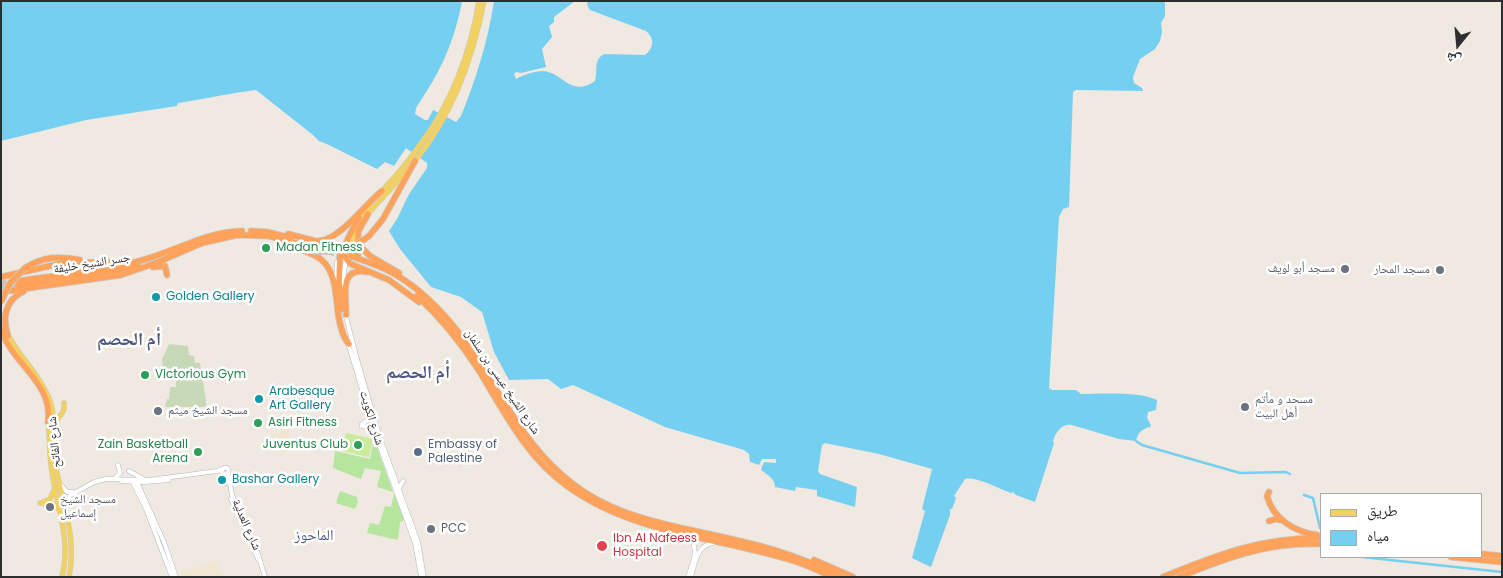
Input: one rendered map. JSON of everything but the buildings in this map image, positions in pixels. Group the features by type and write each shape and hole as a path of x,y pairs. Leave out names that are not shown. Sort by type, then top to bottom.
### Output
{"highway":[{"path":"221,235 261,239 326,252 349,248 360,243 373,232 388,210 413,159"},
{"path":"306,240 320,241 330,238 382,191"},
{"path":"368,214 358,232 360,245 370,256 414,284 436,304 436,312"},
{"path":"346,316 338,282 344,253 360,218"},
{"path":"2,276 63,263 107,262 155,256 197,239 243,229 275,231 394,270"},
{"path":"132,272 221,235 269,236 329,251"},
{"path":"290,246 313,254 322,260 332,273 340,322 346,341 349,344"},
{"path":"344,253 349,262 394,283 436,312"},
{"name":"شارع الشيخ عيسى بن سلمان","path":"344,253 393,273 436,312 473,352 530,442 552,466 574,485 599,501 640,518 768,549 812,563 839,577"},
{"name":"جسر الشيخ خليفة","path":"155,256 113,267 18,283 115,271 169,258"},
{"path":"1,302 10,283 26,268 42,260 56,257 107,262"},
{"path":"3,292 106,278 163,266 166,268 166,276"},
{"path":"346,316 347,279 352,274 360,271 367,272 394,283"},
{"path":"5,336 4,319 10,303 19,293 36,287"},
{"name":"شارع الشيخ عيسى بن سلمان","path":"436,312 471,359 523,442 550,473 576,493 605,510 641,524 780,557 806,565 831,577"},
{"path":"1,329 10,348 42,389 48,407 48,422"},
{"path":"1269,492 1267,497 1272,508 1288,524"},
{"path":"1270,521 1276,519 1304,532 1320,536"},
{"path":"1162,577 1250,545 1295,538 1320,537"},
{"path":"1179,577 1237,554 1282,546 1320,544"},
{"path":"768,549 772,548 794,553 853,577"},
{"path":"1483,554 1502,556"},
{"path":"780,557 822,577"},
{"path":"1461,558 1502,562"}],"main road":[{"path":"444,111 465,58 479,1"},
{"path":"344,253 360,225 413,159 444,111 467,67 484,1"},
{"path":"360,218 382,191 413,159"},
{"name":"شارع الكويت","path":"344,253 336,279 343,326 376,436 415,543 422,577"},
{"name":"شارع الكويت","path":"346,316 376,423 392,473 418,542 422,577"},
{"name":"شارع الفاتح","path":"1,320 5,336 41,393 48,422 50,459 62,517 66,548 62,577"},
{"name":"شارع الفاتح","path":"5,336 42,384 50,403 54,426 56,461 72,544 68,577"},
{"path":"50,403 56,413 65,409 57,418 54,426"},
{"path":"368,409 368,420 362,425 370,427 376,436"},
{"path":"117,479 120,473 118,464"},
{"path":"129,471 146,480"},
{"name":"شارع العدلية","path":"171,478 224,472 232,495 255,544 264,577"},
{"path":"392,473 401,480 399,490"},
{"path":"60,484 65,491 71,493 106,479 151,482 171,478"},
{"path":"134,480 171,478"},
{"path":"117,479 130,485 140,495"},
{"path":"134,480 172,577"},
{"path":"134,480 146,499 177,577"},
{"path":"146,499 145,486 151,482"},
{"path":"55,486 50,499 40,503 55,504 62,517"},
{"path":"65,501 69,496 86,486"},
{"path":"680,532 690,539 695,546 689,577"},
{"path":"689,577 702,548 710,543 726,544"}],"shaded area":[{"path":"282,429 289,430 288,451 286,452 279,452 279,445 271,444 273,433 281,433"},
{"path":"216,561 225,577 182,577 180,572"}],"green space":[{"path":"169,344 188,346 189,355 194,356 195,363 200,363 207,407 165,407 167,399 169,399 170,387 176,387 176,376 164,375 162,359"},
{"name":"Juventus Club","path":"346,433 373,439 369,457 342,451"},
{"path":"374,439 393,492 377,487 381,471 365,468 361,479 333,468 335,451 370,459"},
{"path":"340,491 357,497 358,502 355,509 336,503"},
{"path":"394,493 404,520 400,522 398,540 367,533 370,523 379,525 385,506 391,507"}],"water":[{"path":"1,1 462,1 455,31 445,57 416,108 415,114 428,120 433,110 456,122 461,116 476,74 485,45 494,1 575,1 554,17 554,22 549,26 552,37 542,49 546,67 521,73 516,72 514,74 516,79 536,72 550,72 567,83 579,87 595,81 597,62 601,56 605,54 645,55 652,46 651,37 646,31 590,10 587,1 1165,1 1165,16 1161,23 1160,41 1155,49 1140,59 1133,77 1134,83 1142,88 1143,91 1076,90 1073,92 1069,207 1063,209 1059,217 1049,388 1052,390 1076,390 1081,394 1120,394 1149,397 1157,400 1156,410 1148,412 1147,418 1151,425 1140,432 1136,441 1119,439 1072,425 1065,425 1058,431 1053,441 1054,443 1035,502 975,479 965,479 954,496 956,498 952,509 950,509 950,515 931,567 912,558 925,511 922,509 932,469 879,454 825,443 822,445 818,471 820,474 857,487 855,507 817,496 817,490 796,487 795,491 775,487 769,475 761,470 764,462 776,463 776,459 762,459 759,465 750,462 749,454 744,450 665,427 573,385 561,389 548,379 509,380 494,352 482,312 461,297 431,287 400,249 389,231 409,194 427,168 427,163 406,148 394,166 385,162 377,169 319,141 256,90 178,103 177,106 86,120 1,141"}],"waterway":[{"path":"1136,441 1142,445 1240,473 1286,472 1290,474"},
{"path":"1304,495 1313,498 1320,528"},
{"path":"1371,558 1502,572"}],"tunnel":[{"path":"329,252 350,259"},
{"path":"1,283 14,282"},
{"path":"1,288 18,285"}],"place":[{"name":"Madan Fitness","path":"266,248"},
{"name":"مسجد أبو لويف","path":"1345,269"},
{"name":"مسجد المحار","path":"1440,270"},
{"name":"Golden Gallery","path":"156,297"},
{"name":"Victorious Gym","path":"145,375"},
{"name":"Arabesque Art Gallery","path":"259,399"},
{"name":"مسجد و مأتم أهل البيت","path":"1245,407"},
{"name":"مسجد الشيخ ميثم","path":"158,411"},
{"name":"Asiri Fitness","path":"258,423"},
{"name":"Juventus Club","path":"358,445"},
{"name":"Zain Basketball Arena","path":"198,452"},
{"name":"Embassy of Palestine","path":"418,452"},
{"name":"Bashar Gallery","path":"222,480"},
{"name":"مسجد الشيخ إسماعيل","path":"50,507"},
{"name":"PCC","path":"431,529"},
{"name":"Ibn Al Nafeess Hospital","path":"602,546"}],"district":[{"name":"أم الحصم","path":"129,340"},
{"name":"أم الحصم","path":"418,373"},
{"name":"الماحوز","path":"314,536"}]}
